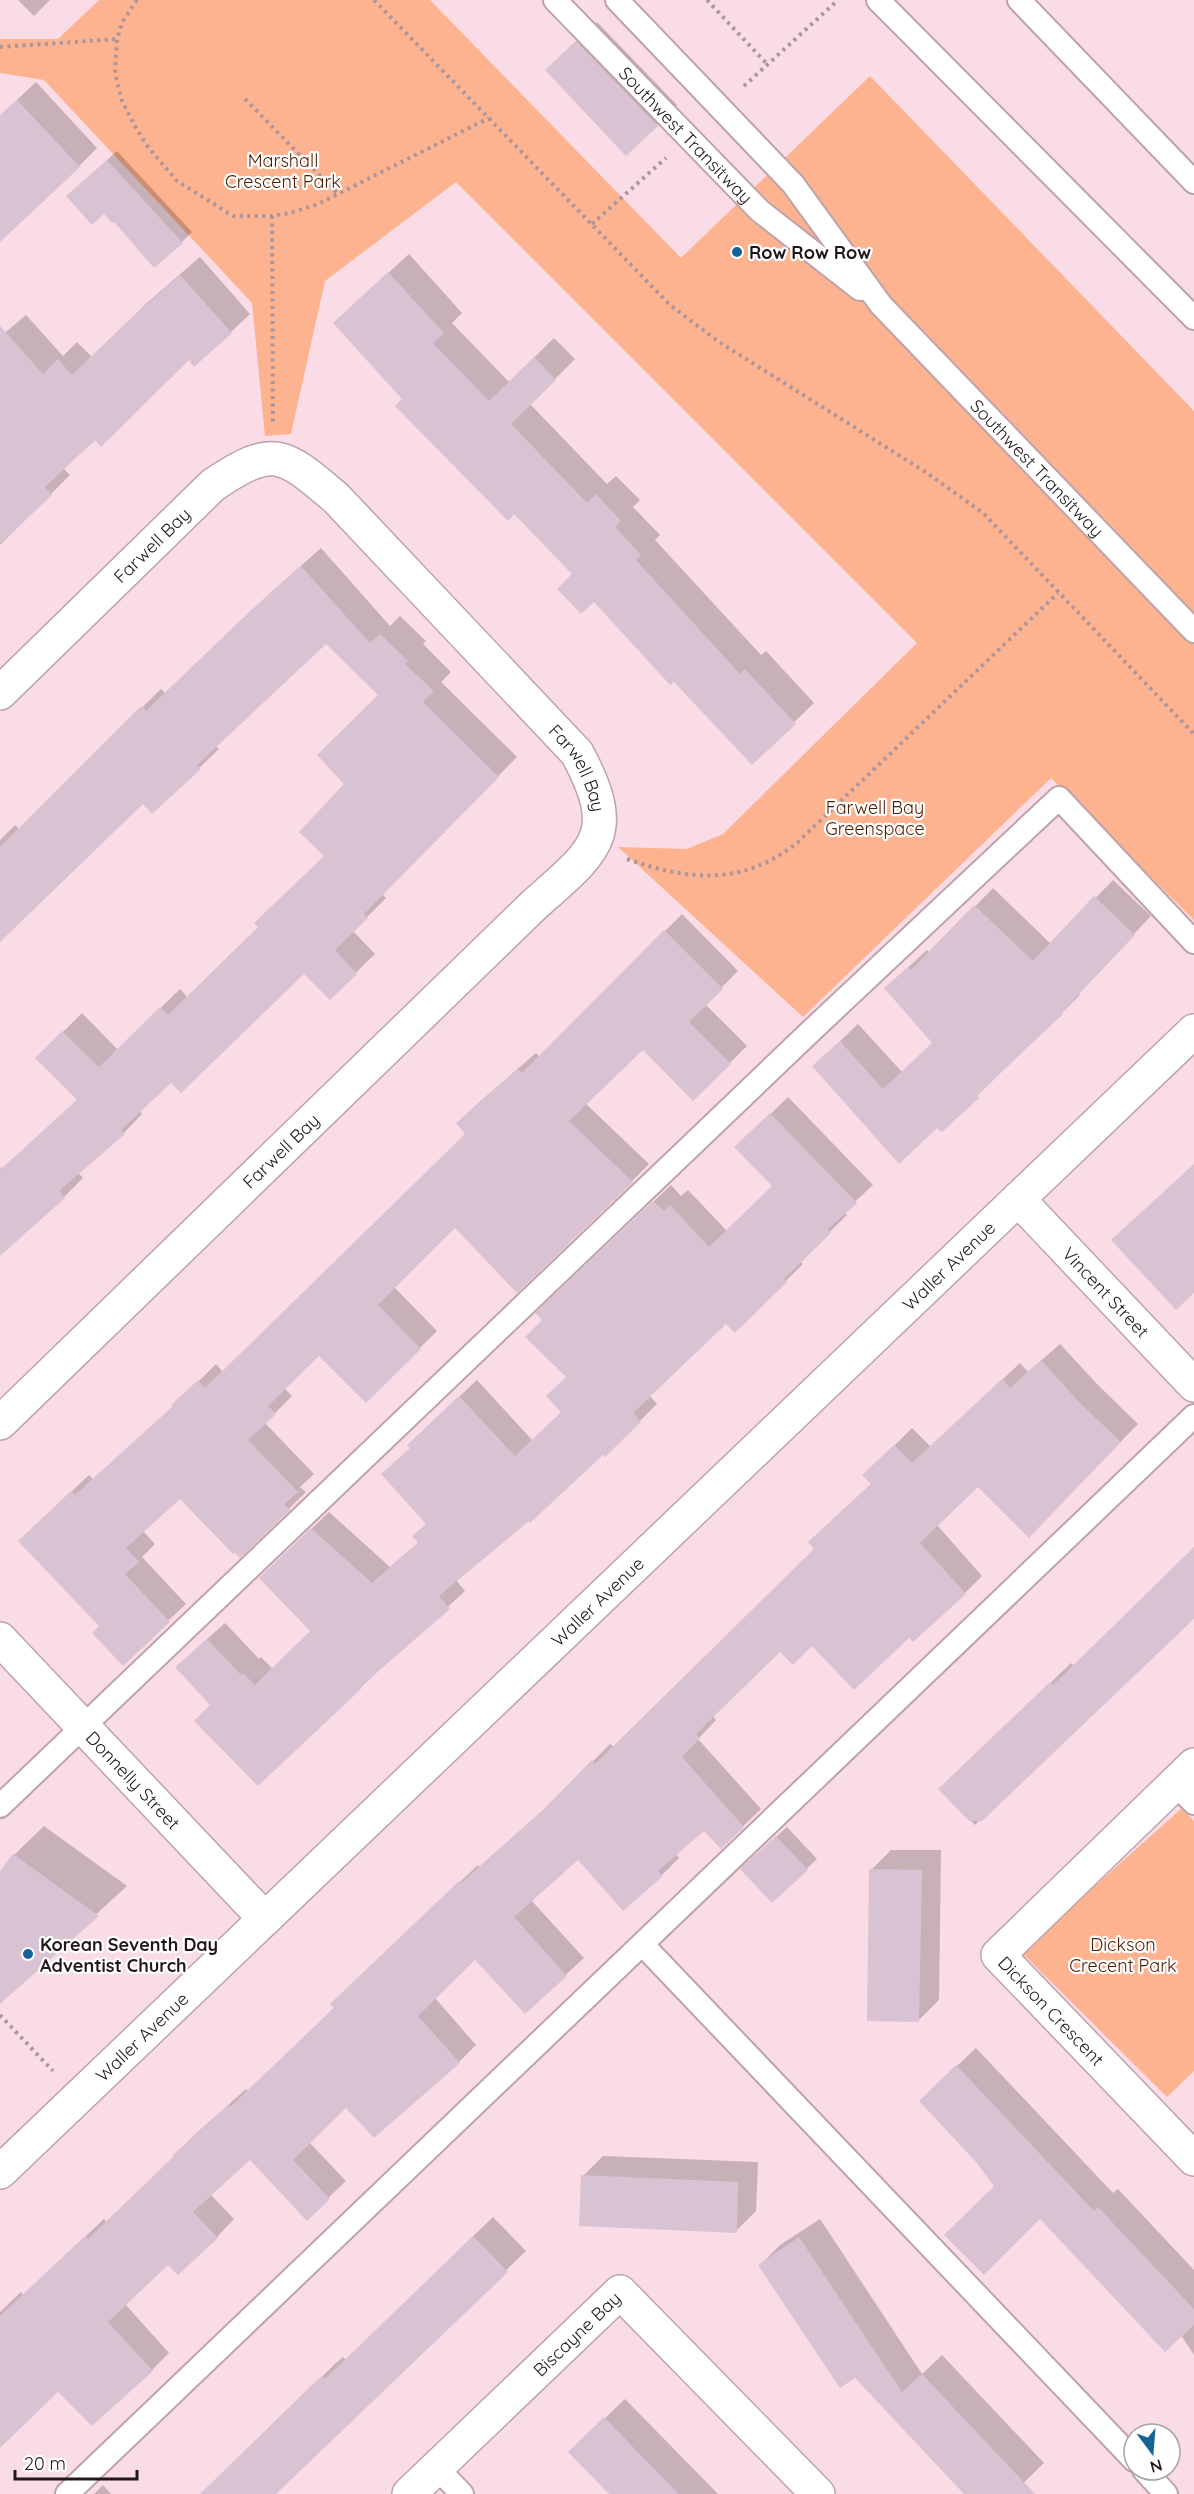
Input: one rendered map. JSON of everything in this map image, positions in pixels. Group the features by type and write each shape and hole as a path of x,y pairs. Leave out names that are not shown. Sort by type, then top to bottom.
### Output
{"street":[{"name":"Farwell Bay","path":"0,693 213,485 250,462 259,459 289,461 336,498 577,753 596,793 600,814 599,832 593,846 568,874 0,1423"},
{"name":"Waller Avenue","path":"0,2172 1194,1030"},
{"name":"Vincent Street","path":"1018,1199 1194,1385"},
{"name":"Donnelly Street","path":"0,1639 265,1919"},
{"name":"Dickson Crescent","path":"1188,1784 998,1955 1194,2159"},
{"name":"Biscayne Bay","path":"409,2494 620,2292 818,2494"}],"lane":[{"name":"Southwest Transitway","path":"555,0 760,211 881,305"},
{"name":"Southwest Transitway","path":"617,0 793,184 881,305 1194,631"},
{"path":"878,0 1194,318"},
{"path":"1019,0 1194,182"},
{"path":"0,1806 785,1056 1059,798 1194,942"},
{"path":"68,2494 433,2141 643,1945 1194,1416"},
{"path":"643,1945 1122,2447"},
{"path":"436,2467 462,2494"},
{"path":"1154,2482 1166,2494"}],"path":[{"path":"137,0 123,21 117,39 115,73 122,101 148,147 177,181 233,216 272,216 318,204 489,118"},
{"path":"374,0 670,305 768,375 961,496 983,513 1194,734"},
{"path":"707,0 767,64"},
{"path":"0,47 117,39"},
{"path":"245,99 338,194"},
{"path":"272,216 275,460"},
{"path":"593,846 656,869 707,877 735,874 778,858 798,842 1058,594"},
{"path":"0,2015 78,2097"}],"green space":[{"path":"99,0 430,0 681,258 870,76 1194,411 1194,920 1051,778 803,1017 618,847 687,849 723,834 917,643 456,182 325,281 291,434 265,436 252,303 44,80 0,73 0,39 58,39"},
{"name":"Dickson Crecent Park","path":"1182,1808 1194,1821 1194,2071 1167,2097 1021,1952"}],"building":[{"path":"576,41 658,126 626,156 545,70"},
{"path":"17,100 80,167 0,242 0,115"},
{"path":"107,160 183,243 154,268 114,222 112,223 104,214 92,225 66,196"},
{"path":"388,272 444,333 433,343 489,401 534,357 556,380 511,424 587,503 596,494 621,521 615,527 641,555 636,560 740,674 745,669 796,724 752,765 674,682 670,685 594,602 581,614 557,589 572,574 514,514 508,521 395,406 402,399 333,323"},
{"path":"180,275 232,333 194,367 189,360 101,447 95,440 45,487 52,495 0,544 0,326 43,374 58,359 72,375"},
{"path":"301,566 370,643 380,634 408,661 405,664 434,691 423,702 499,777 364,914 368,918 335,950 357,974 330,1000 304,974 181,1093 171,1083 121,1130 125,1134 59,1191 65,1198 0,1256 0,1170 77,1100 35,1058 62,1031 99,1067 160,1007 168,1015 258,927 254,923 324,856 299,832 344,784 317,755 378,695 326,644 197,765 201,769 152,814 143,804 0,942 0,847 141,706 146,711 247,614"},
{"path":"1094,896 1135,935 1062,1012 1063,1014 977,1095 979,1098 942,1132 937,1128 899,1164 812,1066 840,1041 883,1089 932,1043 884,988 908,967 911,970 974,905 1033,961"},
{"path":"664,930 723,989 689,1022 731,1064 693,1101 643,1050 569,1121 633,1182 517,1293 455,1228 378,1305 421,1349 366,1403 319,1356 268,1406 276,1414 248,1440 298,1492 284,1504 290,1510 240,1558 235,1553 233,1554 180,1499 126,1548 139,1562 125,1574 170,1622 123,1666 92,1633 99,1626 18,1541 71,1491 75,1495 173,1406 171,1405 198,1380 205,1388 465,1134 456,1123 518,1069 522,1073"},
{"path":"770,1113 857,1203 828,1229 831,1233 784,1279 787,1282 735,1333 726,1324 633,1413 641,1422 605,1457 603,1455 530,1523 529,1521 439,1596 450,1609 360,1687 361,1689 258,1786 194,1721 210,1705 175,1667 207,1639 241,1675 243,1673 255,1685 310,1631 259,1578 311,1528 372,1583 418,1543 412,1536 426,1524 381,1474 410,1448 407,1445 459,1396 515,1456 561,1412 546,1396 566,1377 525,1337 542,1320 535,1313 653,1201 664,1211 670,1205 709,1247 772,1186 734,1147"},
{"path":"1194,1164 1194,1293 1176,1310 1111,1240"},
{"path":"1041,1360 1079,1402 1121,1442 1029,1538 978,1487 920,1543 966,1594 913,1642 909,1638 854,1690 812,1646 793,1665 780,1652 696,1734 700,1738 682,1757 744,1827 721,1849 704,1831 658,1871 663,1876 623,1911 578,1860 514,1917 567,1976 525,2014 475,1960 418,2016 460,2063 374,2138 346,2108 293,2160 330,2199 307,2221 250,2160 193,2212 218,2238 178,2275 168,2265 108,2322 153,2371 92,2426 58,2392 0,2448 0,2316 85,2236 88,2239 172,2156 228,2105 230,2107 334,2008 330,2004 459,1881 461,1883 541,1812 592,1760 595,1764 814,1549 808,1542 871,1484 862,1475 894,1445 912,1463 1002,1379 1010,1388"},
{"path":"1194,1547 1194,1619 982,1821 969,1821 938,1789 1050,1682 1053,1685"},
{"path":"776,1836 808,1870 772,1903 740,1869"},
{"name":"Korean Seventh Day Adventist Church","path":"13,1854 99,1916 0,2004 0,1871"},
{"path":"869,1869 922,1870 919,2022 867,2021"},
{"path":"956,2065 1094,2211 1098,2207 1194,2309 1194,2325 1165,2352 1040,2219 984,2275 944,2235 994,2186 976,2162 919,2101"},
{"path":"581,2175 738,2182 737,2233 579,2226"},
{"path":"473,2236 508,2272 276,2494 200,2494 314,2383 322,2376 325,2379"},
{"path":"799,2237 902,2392 922,2374 1035,2494 964,2494 855,2378 840,2388 758,2265"},
{"path":"604,2417 679,2494 609,2494 568,2452"}],"place":[{"name":"Row Row Row","path":"737,252"},
{"name":"Korean Seventh Day Adventist Church","path":"28,1954"}],"park label":[{"name":"Marshall Crescent Park","path":"283,170"},
{"name":"Farwell Bay Greenspace","path":"875,817"}]}
